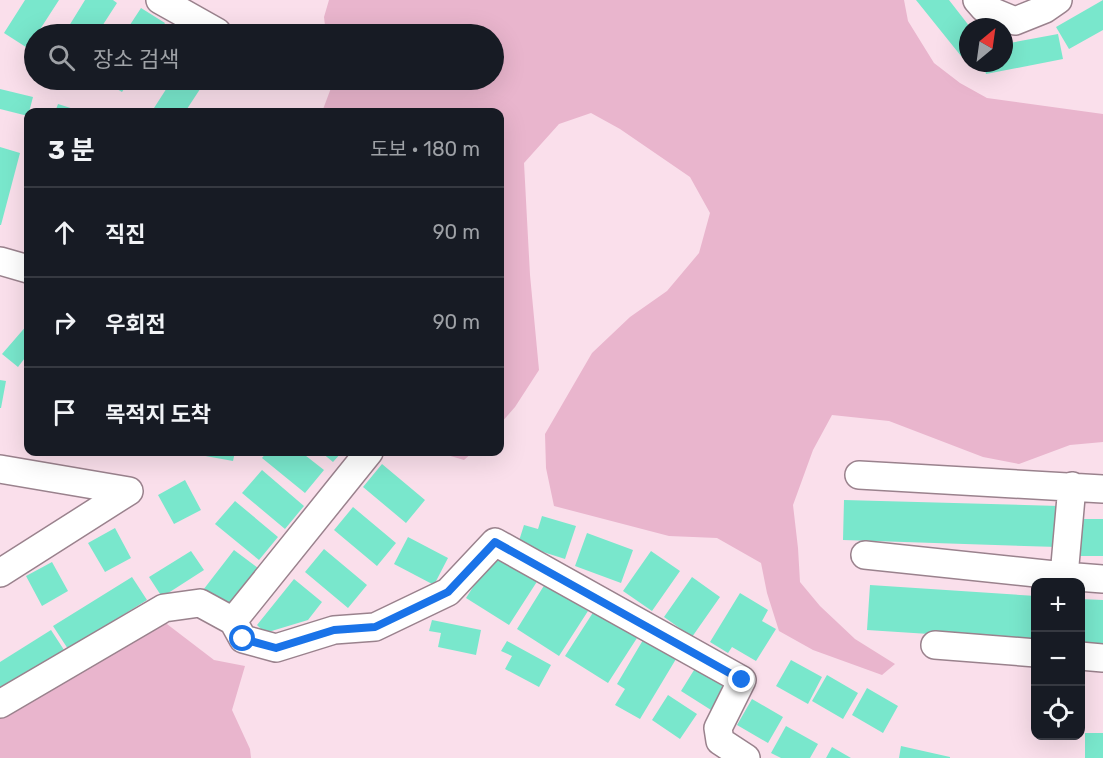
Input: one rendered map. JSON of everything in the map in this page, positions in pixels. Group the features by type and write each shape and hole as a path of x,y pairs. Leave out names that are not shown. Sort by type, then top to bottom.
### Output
{"street":[{"path":"160,0 203,24"},
{"path":"977,0 984,8 1015,21 1045,9 1058,0"},
{"path":"0,261 24,268"},
{"path":"233,621 366,456"},
{"path":"0,469 129,491 0,573"},
{"path":"859,475 1103,489"},
{"path":"1064,576 1072,486"},
{"path":"0,704 164,608 200,603 233,621 243,639 276,648 334,630 375,627 448,592 495,542 742,680 718,728 720,741 746,758"},
{"path":"866,555 1103,579"},
{"path":"935,645 1031,653"},
{"path":"1085,656 1103,658"}],"shaded area":[{"path":"329,0 904,0 908,21 934,63 960,83 987,98 1103,114 1103,442 1070,445 1019,464 983,457 889,421 832,415 813,450 793,505 800,582 820,606 855,639 895,664 882,675 813,650 779,631 767,593 761,563 717,538 669,536 554,506 546,468 545,434 592,353 630,317 667,291 699,253 710,213 690,177 620,129 591,113 559,124 524,163 530,275 539,370 504,419 504,108 324,108 330,90 504,90 504,24 325,24 324,17"},
{"path":"450,456 468,456 464,460"},
{"path":"163,621 214,660 245,666 232,710 250,749 251,758 0,758 0,719 62,678"}],"building":[{"path":"25,0 59,0 43,24 24,24 24,46 4,33"},
{"path":"85,0 113,0 117,3 103,24 70,24"},
{"path":"916,0 949,0 963,18 959,18 959,54"},
{"path":"1103,0 1103,30 1069,49 1056,27"},
{"path":"141,8 165,23 164,24 131,24"},
{"path":"1058,34 1063,59 1013,69 1013,42"},
{"path":"0,89 33,97 30,108 24,108 24,115 0,109"},
{"path":"166,90 199,90 188,108 154,108"},
{"path":"58,104 70,108 56,108"},
{"path":"0,147 20,153 1,225 0,225"},
{"path":"24,329 24,359 18,367 2,354"},
{"path":"0,380 6,381 1,408 0,408"},
{"path":"206,456 234,456 233,461"},
{"path":"264,456 306,456 324,470 305,493 262,458"},
{"path":"326,456 338,456 333,462"},
{"path":"382,464 425,500 406,523 363,487"},
{"path":"262,470 304,506 285,529 242,493"},
{"path":"185,480 201,510 174,524 158,495"},
{"path":"844,500 1059,506 1058,547 843,540"},
{"path":"235,501 278,537 259,560 215,524"},
{"path":"353,507 396,543 377,566 334,530"},
{"path":"542,516 576,526 565,559 518,544 524,525 538,529"},
{"path":"1080,519 1103,519 1103,556 1079,556"},
{"path":"115,528 131,558 105,572 88,543"},
{"path":"587,533 633,550 621,583 575,566"},
{"path":"408,537 448,558 434,585 394,564"},
{"path":"324,549 367,585 348,608 305,572"},
{"path":"234,550 258,568 224,612 200,594"},
{"path":"191,551 204,570 162,597 149,577"},
{"path":"651,551 680,571 652,611 623,591"},
{"path":"495,553 538,580 509,625 466,598"},
{"path":"52,562 68,591 42,606 26,576"},
{"path":"132,577 147,600 68,649 53,626"},
{"path":"692,577 720,597 692,637 664,617"},
{"path":"294,579 322,602 308,620 265,633 257,625"},
{"path":"545,584 588,611 559,656 517,629"},
{"path":"870,585 1031,596 1031,641 867,630"},
{"path":"740,593 768,610 762,621 776,629 756,661 732,647 728,653 710,642"},
{"path":"1085,599 1103,600 1103,646 1085,644"},
{"path":"594,611 637,638 608,683 565,656"},
{"path":"432,620 481,630 476,655 438,647 441,633 429,631"},
{"path":"51,630 66,653 0,694 0,662"},
{"path":"643,640 676,659 640,719 615,705 625,689 617,684"},
{"path":"507,641 551,665 539,687 505,669 512,656 501,651"},
{"path":"791,660 822,677 808,704 776,686"},
{"path":"699,662 729,681 711,710 681,691"},
{"path":"827,675 858,693 843,719 812,701"},
{"path":"867,688 898,706 883,733 852,715"},
{"path":"668,695 697,714 680,739 652,720"},
{"path":"752,699 783,717 768,743 737,725"},
{"path":"786,726 818,744 810,758 781,758 771,753"},
{"path":"1085,733 1103,733 1103,758 1085,758"},
{"path":"901,746 950,757 950,758 899,758"},
{"path":"832,747 851,758 826,758"}],"route":[{"path":"243,639 276,648 334,630 375,627 448,592 495,542 742,680"}]}
